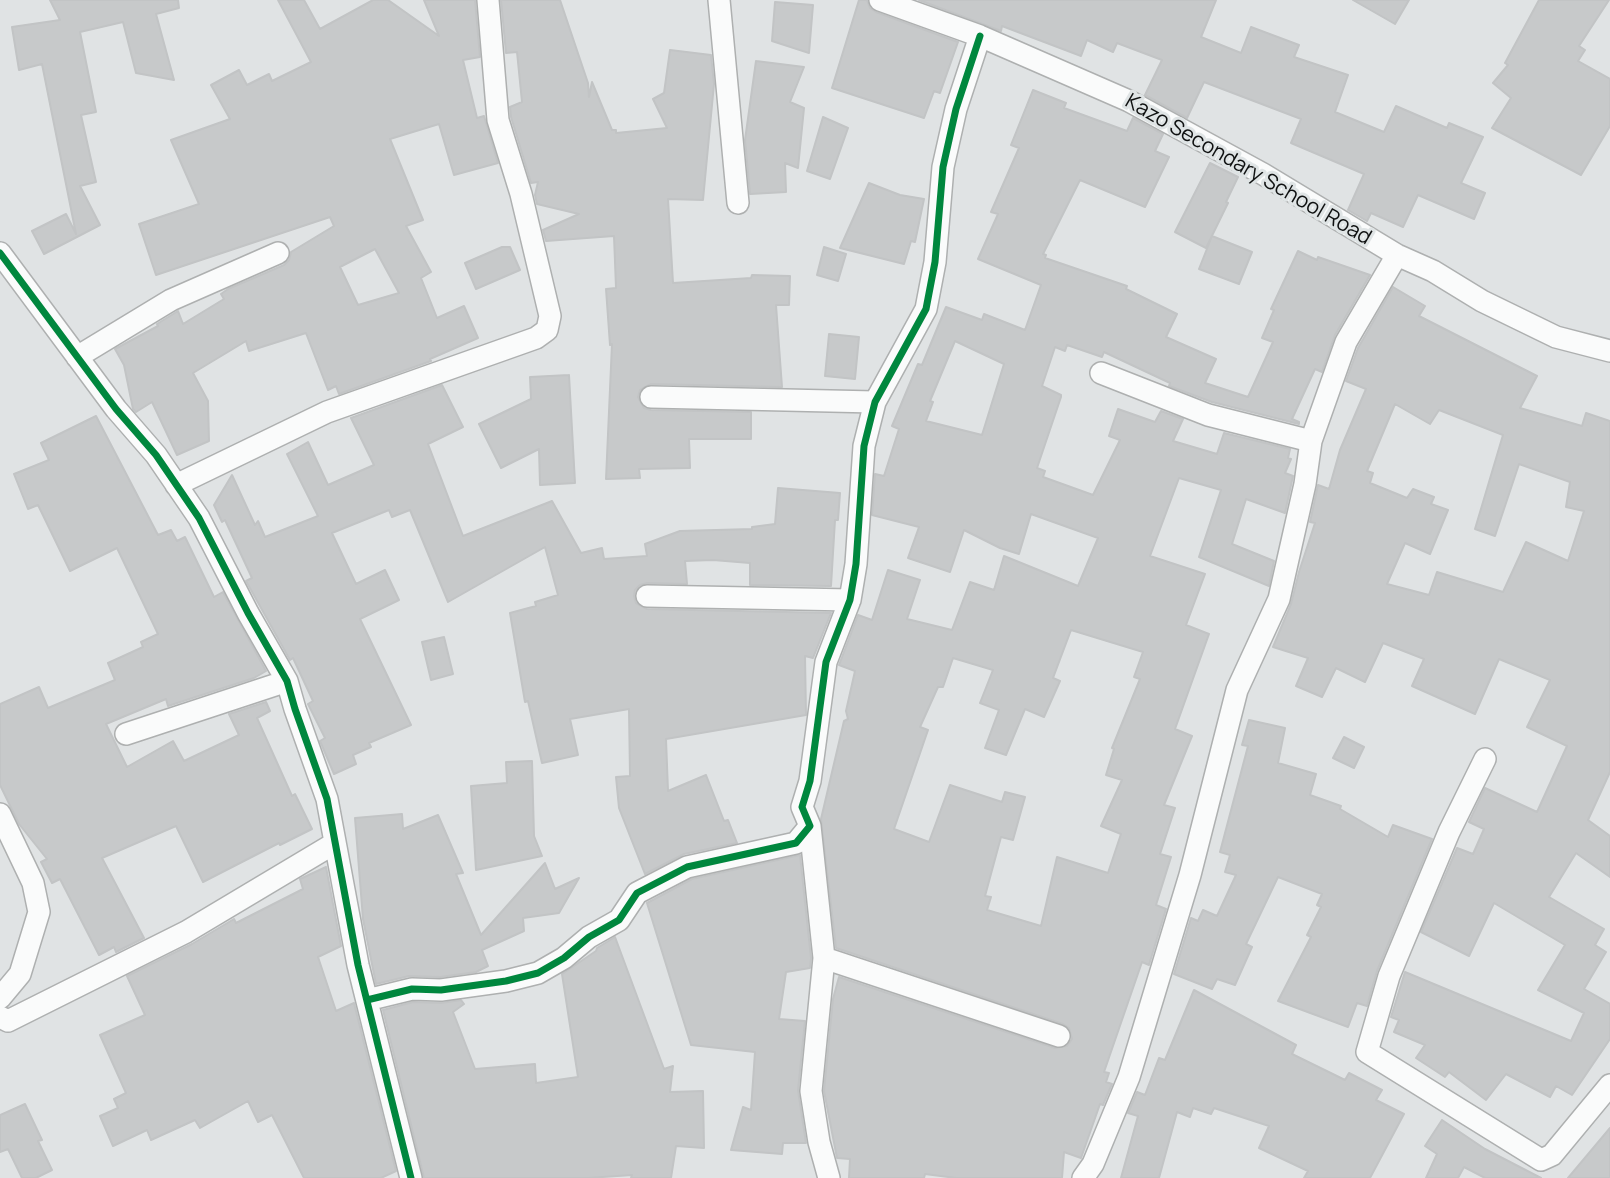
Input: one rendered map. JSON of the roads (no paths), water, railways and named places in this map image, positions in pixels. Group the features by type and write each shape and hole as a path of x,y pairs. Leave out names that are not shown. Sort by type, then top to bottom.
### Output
{"street":[{"path":"176,485 327,412 536,338 547,330 550,316 521,194 498,120 488,0"},
{"path":"719,0 738,203"},
{"name":"Kazo Secondary School Road","path":"880,0 980,36 1129,101 1263,174 1397,255 1433,271 1482,300 1556,337 1610,351"},
{"path":"830,1178 819,1142 811,1091 824,958 810,826 802,807 810,781 826,662 850,600 856,564 864,446 875,402 926,309 935,262 943,167 956,108 980,36"},
{"path":"0,253 116,409 156,455 199,518 248,613 288,681 295,709 327,799 353,939 411,1178"},
{"path":"77,357 171,300 278,253"},
{"path":"1083,1178 1093,1164 1129,1077 1190,875 1237,690 1279,599 1305,484 1311,441 1346,342 1397,255"},
{"path":"1101,373 1208,415 1311,441"},
{"path":"650,397 875,402"},
{"path":"647,596 850,600"},
{"path":"126,734 288,681"},
{"path":"1485,760 1449,832 1389,976 1367,1052 1541,1160 1552,1155 1610,1085"},
{"path":"0,814 33,883 39,912 20,974 0,998"},
{"path":"367,1000 412,989 441,990 538,973 564,958 589,937 619,920 637,893 687,867 796,843 810,826"},
{"path":"0,1017 8,1021 186,932 335,842"},
{"path":"824,958 1059,1036"}]}
